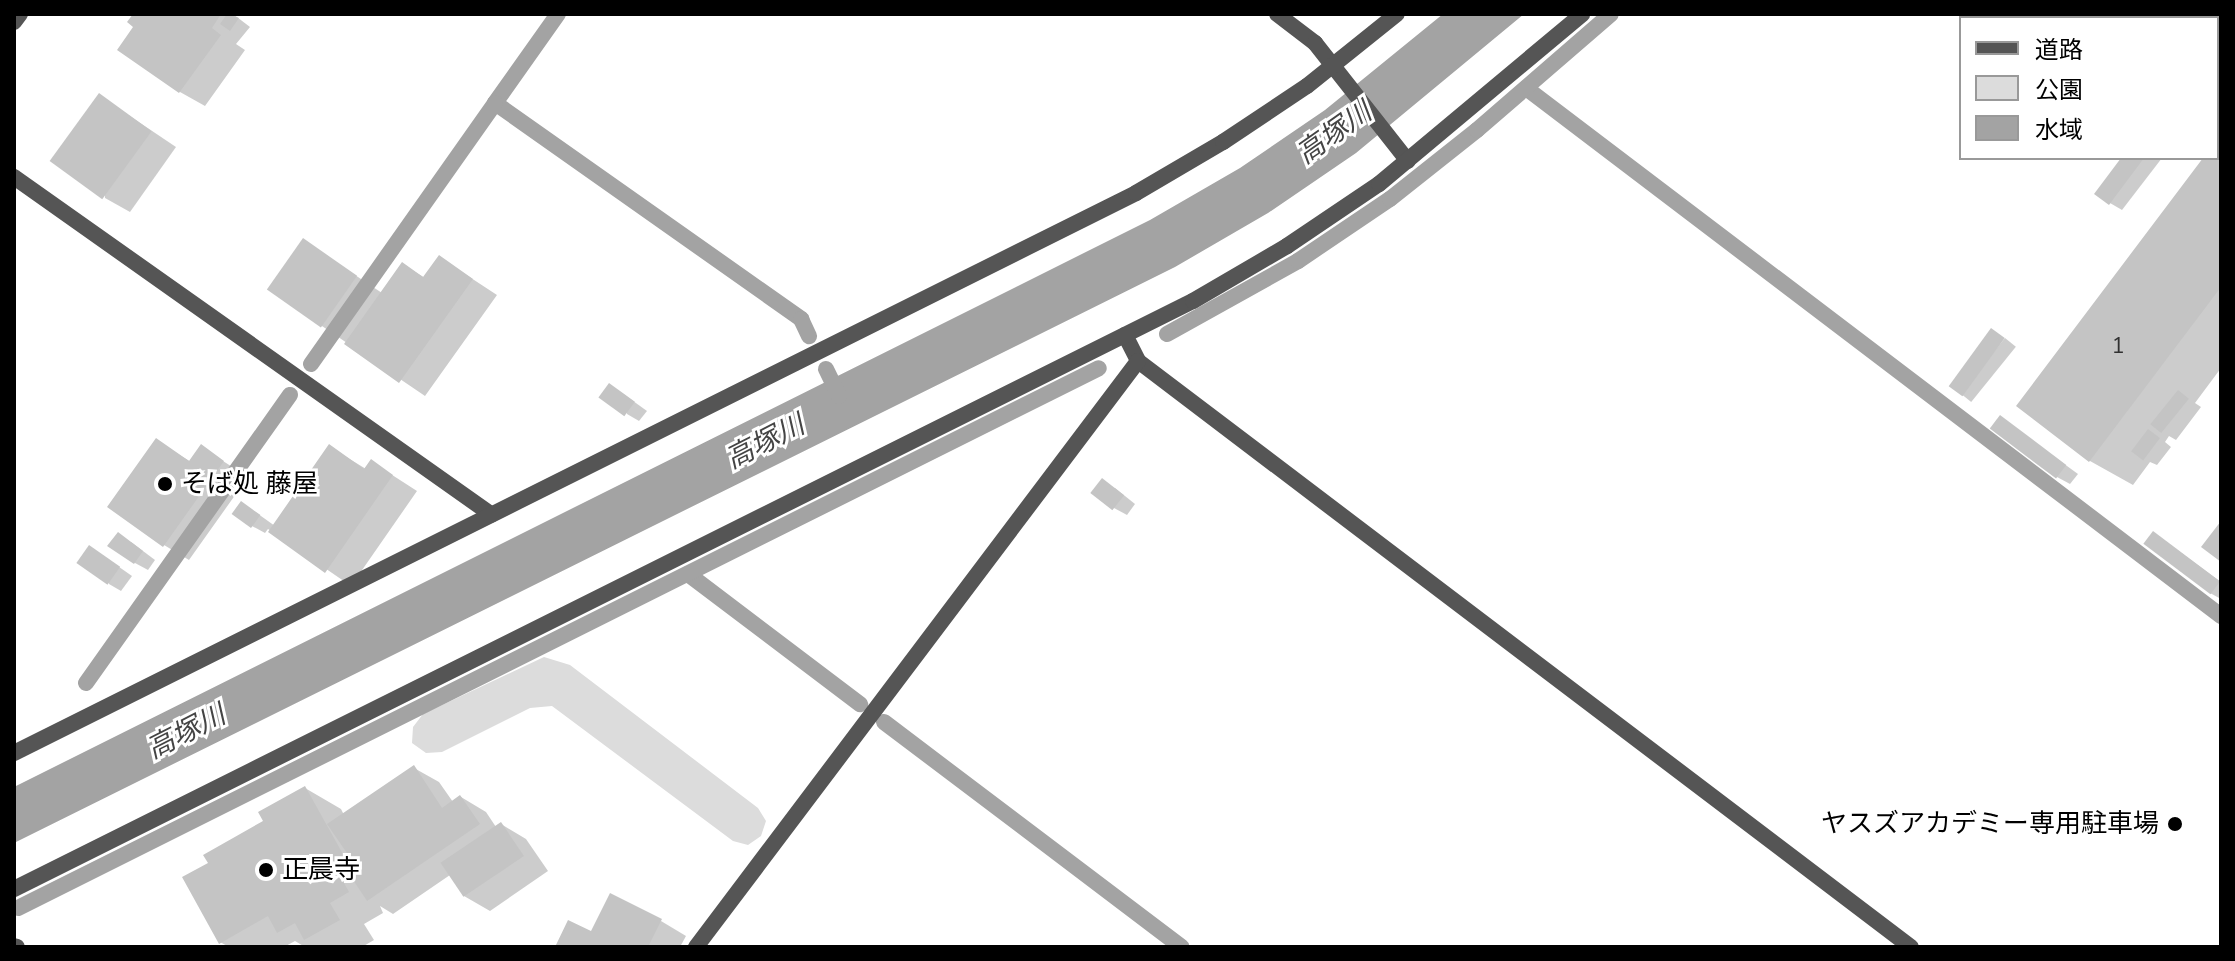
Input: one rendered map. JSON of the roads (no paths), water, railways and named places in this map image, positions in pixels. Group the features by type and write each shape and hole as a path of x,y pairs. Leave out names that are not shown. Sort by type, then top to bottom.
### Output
{"street":[{"path":"14,22 20,14"},
{"path":"1277,14 1315,43 1408,161"},
{"path":"14,753 1136,193 1338,71 1397,14"},
{"path":"14,889 1193,301 1287,246 1408,161 1582,14"},
{"path":"14,177 492,515"},
{"path":"1125,335 1138,361 1911,947"},
{"path":"696,947 1138,361"}],"water":[{"name":"高塚川","path":"1443,14 1524,14 1356,153 1268,213 1175,267 14,843 14,787 1150,220 1240,168 1325,110"}],"waterway":[{"path":"558,14 495,103 801,319 809,336"},
{"path":"1167,334 1298,261 1390,199 1477,130 1611,14"},
{"path":"1526,88 2221,616"},
{"path":"311,364 495,103"},
{"path":"18,908 1099,368"},
{"path":"826,369 839,396"},
{"path":"86,683 290,395"},
{"path":"688,574 860,704"},
{"path":"884,722 1181,947"}],"place":[{"name":"そば処 藤屋","path":"165,484"},
{"name":"ヤスズアカデミー専用駐車場","path":"2175,824"},
{"name":"正晨寺","path":"266,870"}]}
